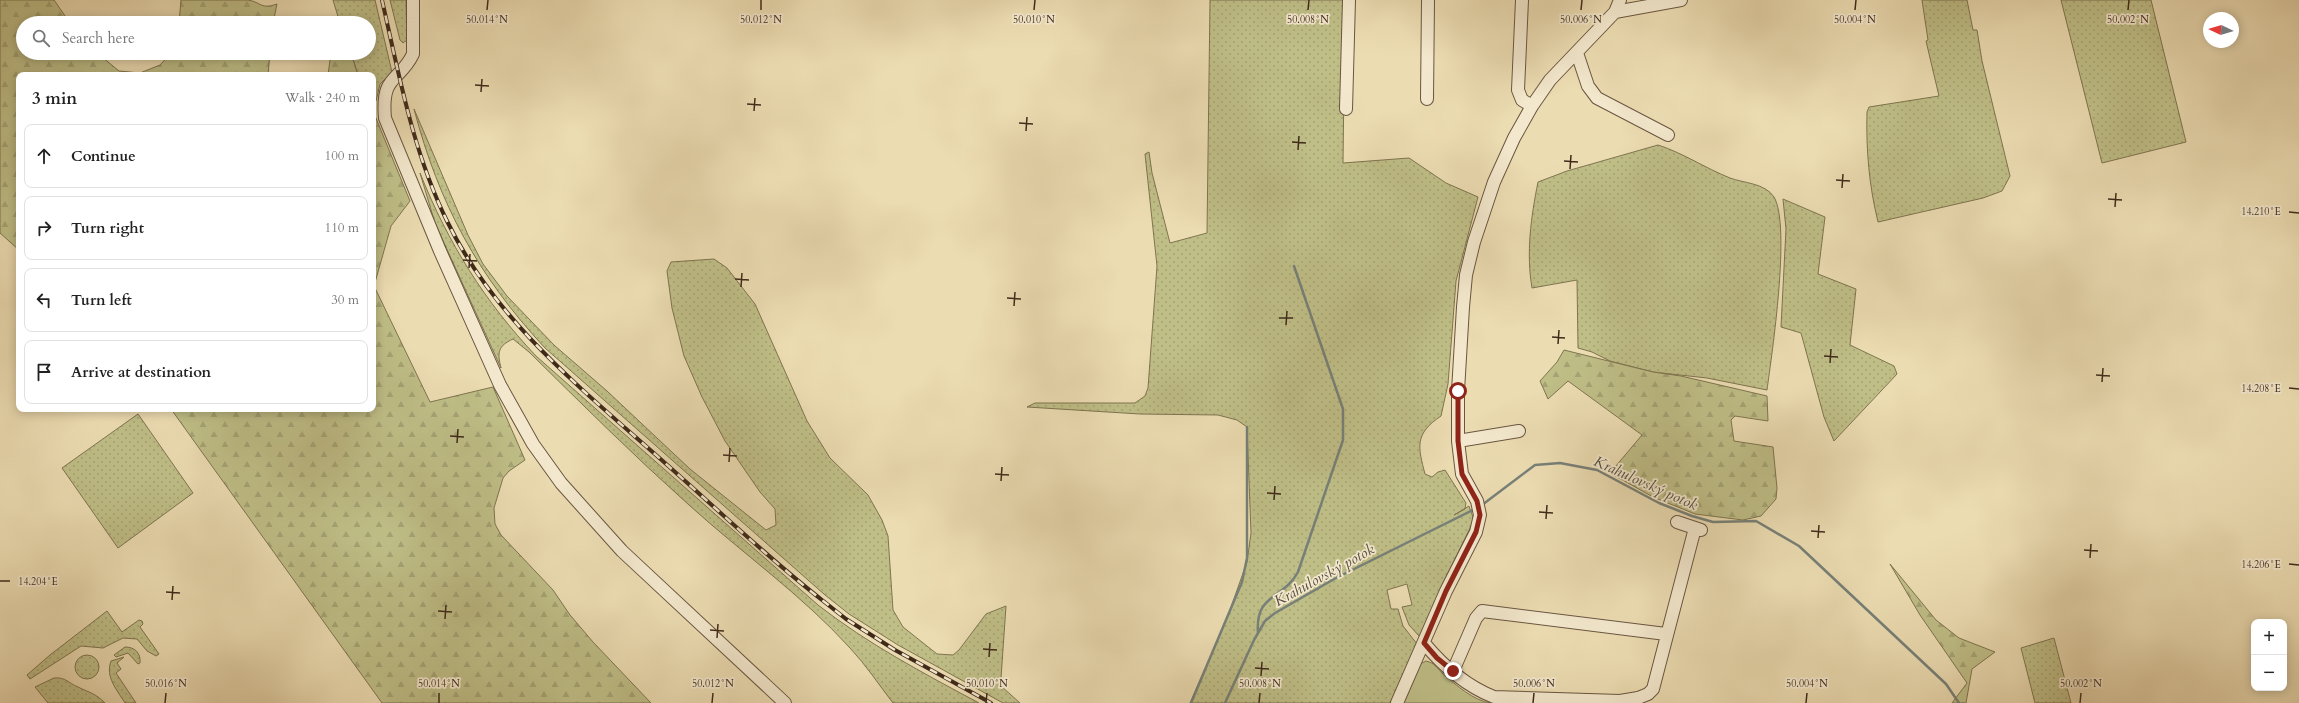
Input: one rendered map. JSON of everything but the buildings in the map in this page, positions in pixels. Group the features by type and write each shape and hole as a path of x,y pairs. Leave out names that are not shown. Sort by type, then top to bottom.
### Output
{"street":[{"path":"413,0 413,54 410,60 394,77 385,91 385,118 440,250 500,385 533,444 561,483 588,516 622,551 785,703"},
{"path":"1346,109 1349,0"},
{"path":"1427,99 1428,0"},
{"path":"1522,0 1518,90 1522,100 1532,106"},
{"path":"1397,703 1446,591 1476,532 1480,515 1477,501 1462,474 1458,441 1458,391 1466,275 1474,242 1494,182 1514,138 1532,106 1550,80 1615,12 1620,0"},
{"path":"1615,12 1681,0"},
{"path":"1577,52 1588,86 1597,98 1668,135"},
{"path":"1458,441 1518,431"},
{"path":"1424,643 1437,658 1453,671 1482,693 1494,697 1620,701 1638,698 1648,694 1653,689 1666,634 1698,529 1677,522"},
{"path":"1453,671 1476,618 1482,611 1666,634"}],"green space":[{"path":"0,0 54,0 65,16 16,16 16,60 106,60 119,71 130,72 16,72 16,247 0,233"},
{"path":"181,0 248,0 264,6 272,6 277,4 274,16 180,16"},
{"path":"333,0 375,0 392,72 380,84 376,101 376,72 357,72 353,60 376,60 376,16 338,16"},
{"path":"390,0 406,0 407,40 403,43 400,40"},
{"path":"1210,0 1345,0 1343,163 1409,158 1446,183 1478,197 1456,281 1448,384 1441,416 1426,429 1420,442 1425,474 1432,477 1438,472 1445,470 1466,503 1465,508 1469,506 1474,520 1447,575 1420,637 1409,625 1402,607 1412,605 1407,584 1387,590 1391,609 1398,609 1403,626 1417,644 1390,703 1190,703 1226,621 1247,562 1251,533 1247,427 1237,420 1218,415 1140,414 1027,407 1035,403 1135,403 1145,396 1148,388 1157,266 1145,154 1149,152 1152,173 1170,243 1207,233"},
{"path":"1922,0 1967,0 1973,30 1977,30 1982,61 2010,176 2002,191 1983,198 1878,222 1870,181 1867,140 1867,112 1869,107 1939,96 1926,41 1928,40"},
{"path":"2061,0 2151,0 2186,142 2102,163"},
{"path":"165,60 269,60 268,72 142,72 160,65"},
{"path":"330,60 353,60 357,72 328,72"},
{"path":"414,109 468,235 483,264 507,296 554,345 607,391 690,469 766,530 776,525 775,509 760,492 725,441 702,397 684,356 672,308 667,271 671,262 714,259 727,268 755,304 807,421 830,458 868,495 882,520 888,536 893,610 903,627 937,654 953,655 959,650 986,614 1006,606 1001,678 1002,687 1020,703 1003,703 898,645 849,614 825,595 545,348 500,294 464,237 436,176 424,144"},
{"path":"376,118 410,201 391,226 376,279"},
{"path":"1658,145 1730,178 1760,186 1770,192 1774,197 1779,212 1781,261 1776,320 1767,390 1707,378 1653,372 1610,361 1592,352 1578,348 1577,280 1532,288 1529,248 1533,208 1538,182 1567,171"},
{"path":"420,173 443,224 469,270 500,314 536,356 818,605 856,633 979,703 893,703 862,661 812,610 709,523 608,430 529,352 513,339 504,344 500,350 499,358 501,368 435,223"},
{"path":"1783,199 1825,217 1818,274 1856,289 1850,345 1894,366 1897,374 1834,441 1824,417 1801,333 1781,327 1786,229"},
{"path":"376,290 430,402 493,387 525,460 509,471 503,478 494,508 495,524 501,535 553,590 570,615 593,642 651,703 382,703 173,412 376,412"},
{"path":"1564,350 1653,372 1681,376 1767,396 1768,421 1735,416 1731,420 1734,441 1773,447 1777,488 1776,499 1761,516 1743,520 1695,514 1653,497 1610,473 1642,435 1568,381 1548,399 1540,381 1557,362"},
{"path":"138,414 193,493 118,548 62,468"},
{"path":"1890,564 1936,620 1959,638 1995,652 1972,669 1966,703 1952,703 1967,683 1920,615"},
{"path":"107,611 122,632 139,620 142,621 143,624 140,627 159,654 156,656 147,651 137,639 123,638 103,648 81,646 30,679 27,675 50,655"},
{"path":"2054,638 2071,703 2035,703 2021,648"},
{"path":"125,647 132,648 137,651 140,663 138,664 128,653 116,657 114,655"},
{"path":"87,655 95,659 99,667 95,675 87,679 79,675 75,667 79,659"},
{"path":"124,657 117,663 121,669 116,673 136,703 125,703 115,688 111,678 111,661"},
{"path":"1426,661 1434,664 1443,674 1472,696 1491,703 1402,703 1420,664"},
{"path":"54,678 64,679 95,695 105,703 48,703 35,687"}],"waterway":[{"path":"1258,633 1258,620 1265,604 1285,588 1298,572 1343,440 1343,409 1294,266"},
{"path":"1191,703 1242,582 1247,558 1247,427"},
{"name":"Krahulovský potok","path":"1482,505 1535,465 1560,463 1597,470 1659,503 1692,516 1713,522 1756,521 1799,546 1946,684 1959,703"},
{"name":"Krahulovský potok","path":"1225,703 1254,640 1265,621 1275,613 1336,578 1475,509"}],"railway":[{"path":"382,0 408,113 435,195 447,221 467,257 490,291 516,323 603,409 802,584 846,619 895,650 991,703"}],"route":[{"path":"1453,671 1437,658 1424,643 1446,591 1476,532 1480,515 1477,501 1462,474 1458,441 1458,391"}]}
